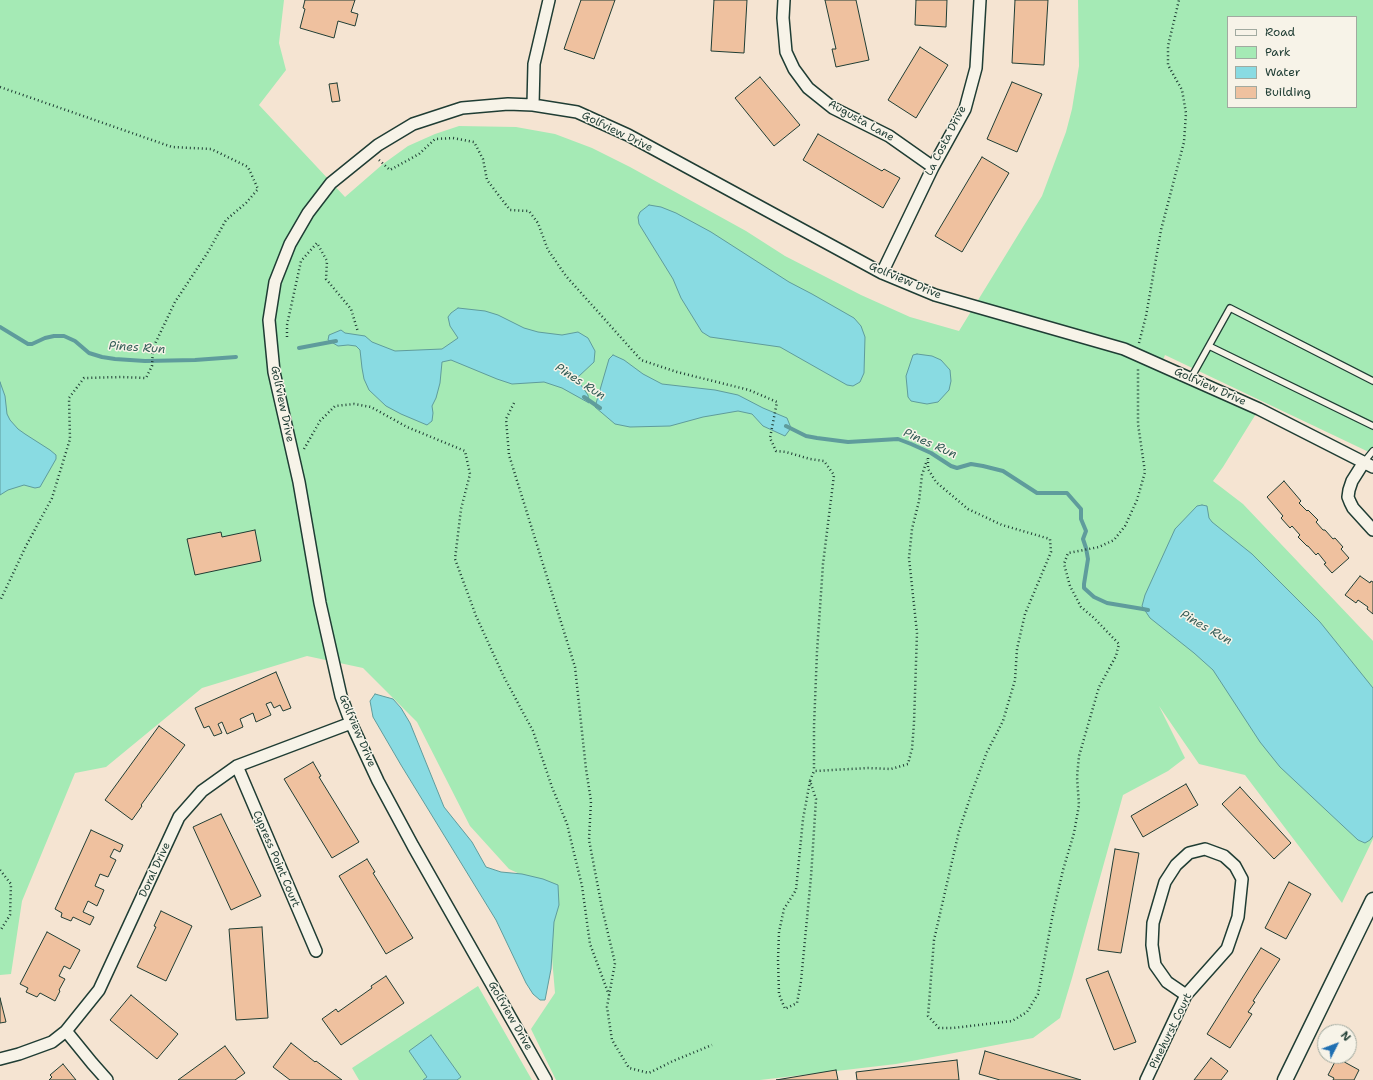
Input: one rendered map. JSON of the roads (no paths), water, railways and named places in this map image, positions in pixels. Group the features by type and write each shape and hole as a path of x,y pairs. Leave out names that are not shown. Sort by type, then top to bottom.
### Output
{"street":[{"path":"533,105 534,64 549,0"},
{"name":"Augusta Lane","path":"784,0 783,18 786,52 794,69 808,88 833,108 889,136 933,167"},
{"name":"La Costa Drive","path":"882,273 933,167 965,109 976,68 980,0"},
{"name":"Golfview Drive","path":"546,1080 413,846 378,781 351,723 341,696 320,603 299,482 274,372 269,320 275,282 290,244 308,213 332,183 378,145 413,124 462,108 508,104 533,105 577,112 628,135 882,273 935,295 1124,349 1259,409 1369,464"},
{"path":"1369,464 1352,481 1348,497 1353,508 1373,530"},
{"name":"Doral Drive","path":"0,1059 52,1042 66,1031 99,990 179,817 202,791 237,766 351,723"},
{"name":"Cypress Point Court","path":"237,766 316,951"},
{"name":"Pinehurst Court","path":"1146,1080 1186,995 1227,949 1238,917 1242,879 1235,866 1224,856 1205,849 1188,853 1176,865 1165,882 1153,923 1152,945 1155,965 1167,982 1186,995"},
{"path":"1285,1080 1373,900"},
{"path":"66,1031 92,1064 107,1080"}],"lane":[{"path":"1191,378 1230,308 1373,381"},
{"path":"1209,346 1373,426"},
{"path":"1369,464 1373,451"}],"water":[{"path":"649,205 661,207 676,213 711,232 789,282 854,318 861,326 865,337 864,373 860,382 853,386 847,385 780,347 710,337 702,332 681,298 673,279 639,224 638,217 640,212"},
{"path":"458,308 485,311 498,315 524,328 538,332 562,335 578,332 588,338 595,351 594,362 578,377 578,381 588,395 589,403 562,388 544,382 512,384 451,360 442,362 440,383 432,406 432,421 427,425 386,406 369,390 364,379 360,350 356,346 338,346 328,340 329,335 341,330 345,333 365,336 372,342 395,351 442,349 458,338 450,326 448,317"},
{"path":"917,354 932,356 941,360 950,370 951,381 949,390 938,402 927,404 911,401 908,397 906,376 913,355"},
{"path":"613,355 624,360 643,374 662,384 715,390 738,395 787,418 791,428 785,436 763,426 752,414 738,411 703,417 670,426 630,427 615,424 595,407 609,359"},
{"path":"0,382 5,396 7,414 10,420 18,429 56,455 56,459 40,487 35,488 24,485 8,490 0,495"},
{"path":"1197,506 1207,506 1209,518 1212,522 1252,554 1320,622 1373,688 1373,836 1365,843 1358,840 1280,767 1260,742 1213,670 1150,618 1142,606 1145,595 1175,529"},
{"path":"375,694 393,699 401,708 410,723 444,807 472,842 486,867 501,872 522,874 543,879 558,885 559,905 554,922 551,969 545,1000 540,1000 533,994 526,983 496,920 373,717 370,701"},
{"path":"431,1035 461,1077 457,1080 423,1080 427,1077 409,1051"}],"waterway":[{"name":"Pines Run","path":"0,327 28,344 32,344 45,338 64,336 75,341 89,353 115,359 145,361 236,357"},
{"name":"Pines Run","path":"299,348 336,341"},
{"name":"Pines Run","path":"584,397 600,408"},
{"name":"Pines Run","path":"786,426 806,436 848,442 898,439 931,453 951,466 957,468 971,464 983,466 1003,471 1037,493 1067,493 1081,509 1081,519 1086,531 1083,539 1088,559 1084,588 1094,597 1107,603 1148,610"}]}
